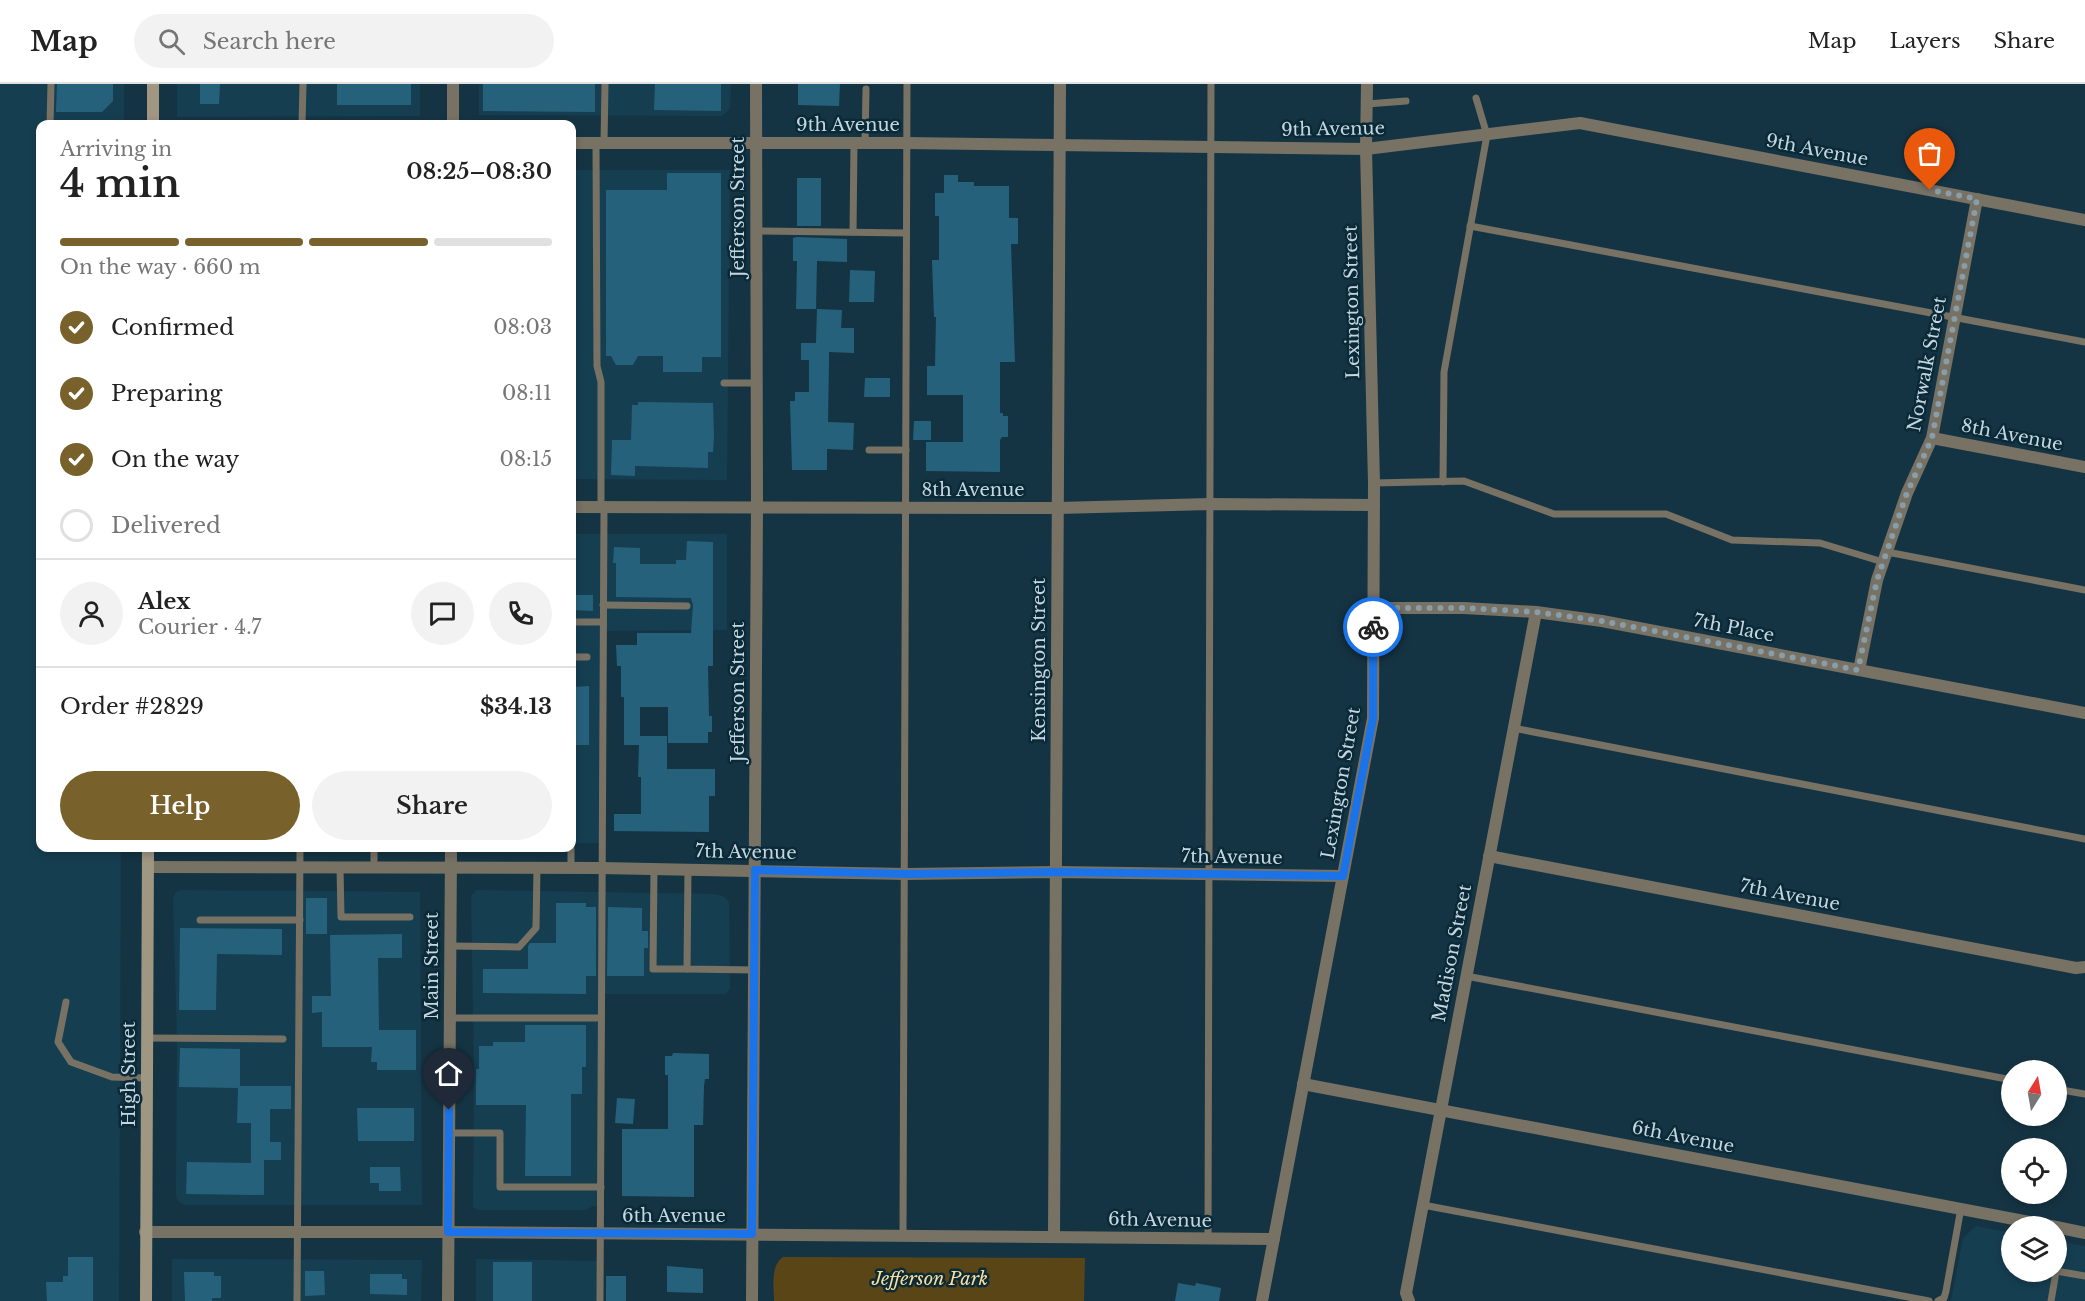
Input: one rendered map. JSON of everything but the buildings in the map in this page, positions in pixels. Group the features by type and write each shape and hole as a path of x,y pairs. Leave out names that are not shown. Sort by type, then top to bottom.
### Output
{"main road":[{"path":"153,84 153,120"},
{"name":"High Street","path":"146,1301 148,852"}],"street":[{"path":"453,84 453,120"},
{"name":"Jefferson Street","path":"752,1301 757,506 756,84"},
{"name":"Kensington Street","path":"1054,1236 1060,84"},
{"name":"Lexington Street","path":"1262,1301 1373,718 1374,483 1366,84"},
{"name":"9th Avenue","path":"576,143 1060,144 1366,149 1580,123 2085,220"},
{"name":"Norwalk Street","path":"1858,670 1877,580 1907,493 1932,438 1977,199"},
{"name":"8th Avenue","path":"1932,438 2085,467"},
{"name":"8th Avenue","path":"576,507 1058,508 1210,504 1374,505"},
{"name":"7th Place","path":"1373,608 1464,608 1536,612 1602,621 2085,713"},
{"name":"Madison Street","path":"1409,1301 1406,1293 1536,612"},
{"name":"Main Street","path":"448,1301 451,852"},
{"name":"7th Avenue","path":"1489,856 2076,968 2085,967"},
{"name":"7th Avenue","path":"148,867 601,868 906,874 1057,872 1343,876"},
{"name":"6th Avenue","path":"1304,1084 2001,1216"},
{"name":"6th Avenue","path":"2067,1229 2085,1233"},
{"name":"6th Avenue","path":"145,1232 448,1232 1274,1239"}],"lane":[{"path":"50,120 51,84"},
{"path":"302,120 303,84"},
{"path":"600,1301 603,605 601,382 597,366 600,143 606,84"},
{"path":"903,1236 907,84"},
{"path":"1208,1239 1211,84"},
{"path":"853,232 859,143 866,89"},
{"path":"1443,482 1444,372 1487,135 1476,98"},
{"path":"1367,104 1407,101"},
{"path":"1470,226 2085,342"},
{"path":"757,231 906,233"},
{"path":"724,383 756,383"},
{"path":"869,450 906,450"},
{"path":"1374,483 1464,481 1554,513 1666,514 1731,540 1820,543 1885,557 2085,590"},
{"path":"603,605 687,606"},
{"path":"576,622 603,622"},
{"path":"576,657 587,657"},
{"path":"1513,729 2085,839"},
{"path":"297,1301 300,852"},
{"path":"374,852 374,867"},
{"path":"571,852 571,868"},
{"path":"340,867 341,916 410,917"},
{"path":"450,946 519,947 536,928 537,868"},
{"path":"654,869 654,969 755,970"},
{"path":"687,969 688,869"},
{"path":"200,920 300,920"},
{"path":"1466,976 2001,1078"},
{"path":"66,1002 58,1042 71,1062 112,1077 147,1078"},
{"path":"450,1018 601,1018"},
{"path":"147,1038 283,1039"},
{"path":"2067,1091 2085,1095"},
{"path":"449,1133 500,1133 500,1187 601,1187"},
{"path":"1423,1205 1929,1301"},
{"path":"1938,1301 1944,1298 1946,1291 1961,1208"},
{"path":"2067,1273 2085,1276"},
{"path":"2051,1301 2054,1282"}],"shaded area":[{"path":"0,84 124,84 124,120 36,120 36,852 121,852 119,1301 0,1301"},
{"path":"177,84 420,84 420,116 177,117"},
{"path":"479,84 731,84 730,108 721,116 479,115"},
{"path":"576,170 730,170 727,480 576,479"},
{"path":"576,534 727,534 727,630 603,631 601,843 576,843"},
{"path":"180,890 420,892 422,1205 184,1205 178,1201 176,1195 177,1038 173,898"},
{"path":"476,890 715,894 725,897 729,903 730,988 726,994 601,994 601,1206 593,1206 585,1210 478,1210 473,1207 474,1070 471,896"},
{"path":"1976,1226 2001,1231 2001,1282 2067,1282 2067,1243 2085,1246 2085,1301 1951,1301 1963,1238"},
{"path":"172,1259 422,1260 421,1301 172,1301"},
{"path":"476,1259 600,1261 600,1301 476,1301"}],"green space":[{"name":"Jefferson Park","path":"783,1257 1085,1258 1084,1301 774,1301 774,1271"}],"way so far":[{"path":"1373,627 1373,608 1464,608 1536,612 1602,621 1858,670 1877,580 1907,493 1932,438 1977,199 1930,190"}],"route":[{"path":"449,1110 448,1232 752,1234 755,870 906,874 1057,872 1343,876 1373,718 1373,627"}]}
